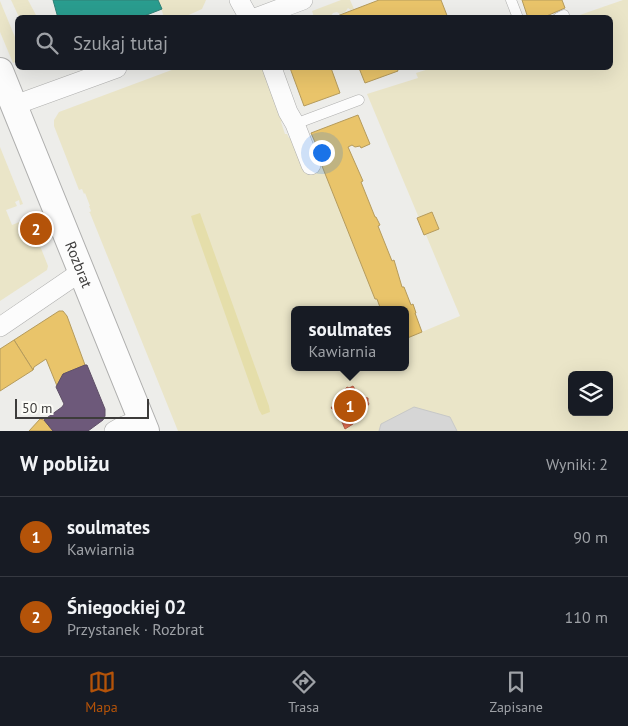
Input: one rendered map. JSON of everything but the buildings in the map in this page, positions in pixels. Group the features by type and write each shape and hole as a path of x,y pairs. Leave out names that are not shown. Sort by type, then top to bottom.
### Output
{"street":[{"path":"239,0 246,15"},
{"path":"263,15 303,0"},
{"path":"7,108 112,70"},
{"path":"273,70 288,112 295,124 311,165"},
{"name":"Rozbrat","path":"0,71 7,108 82,271 144,425"},
{"path":"0,327 82,271"},
{"path":"114,431 120,427 144,425"}],"lane":[{"path":"511,0 517,15"},
{"path":"295,124 359,100"}],"shaded area":[{"path":"11,0 28,0 36,15 18,15"},
{"path":"158,0 206,0 202,9 189,15 163,15"},
{"path":"341,0 350,0 354,9 348,8 345,12 340,14 337,12 332,15 313,15 312,11"},
{"path":"628,0 628,431 178,431 89,213 91,211 90,206 85,193 82,189 79,190 54,126 54,120 59,112 172,70 266,70 285,134 289,138 294,136 305,172 322,166 375,299 377,299 380,306 291,306 291,371 409,371 409,337 460,316 426,235 439,229 433,213 419,218 367,94 418,78 416,73 426,70 613,70 613,15 580,15"},
{"path":"0,1 15,37 15,62 13,63 0,32"},
{"path":"0,147 23,204 20,205 19,200 15,202 17,206 6,210 12,225 29,218 48,266 47,270 0,301"},
{"path":"200,213 269,406 270,412 262,415 193,223 191,216"}],"place":[{"name":"Śniegockiej 02","path":"36,229"},
{"name":"soulmates","path":"350,406"}]}
